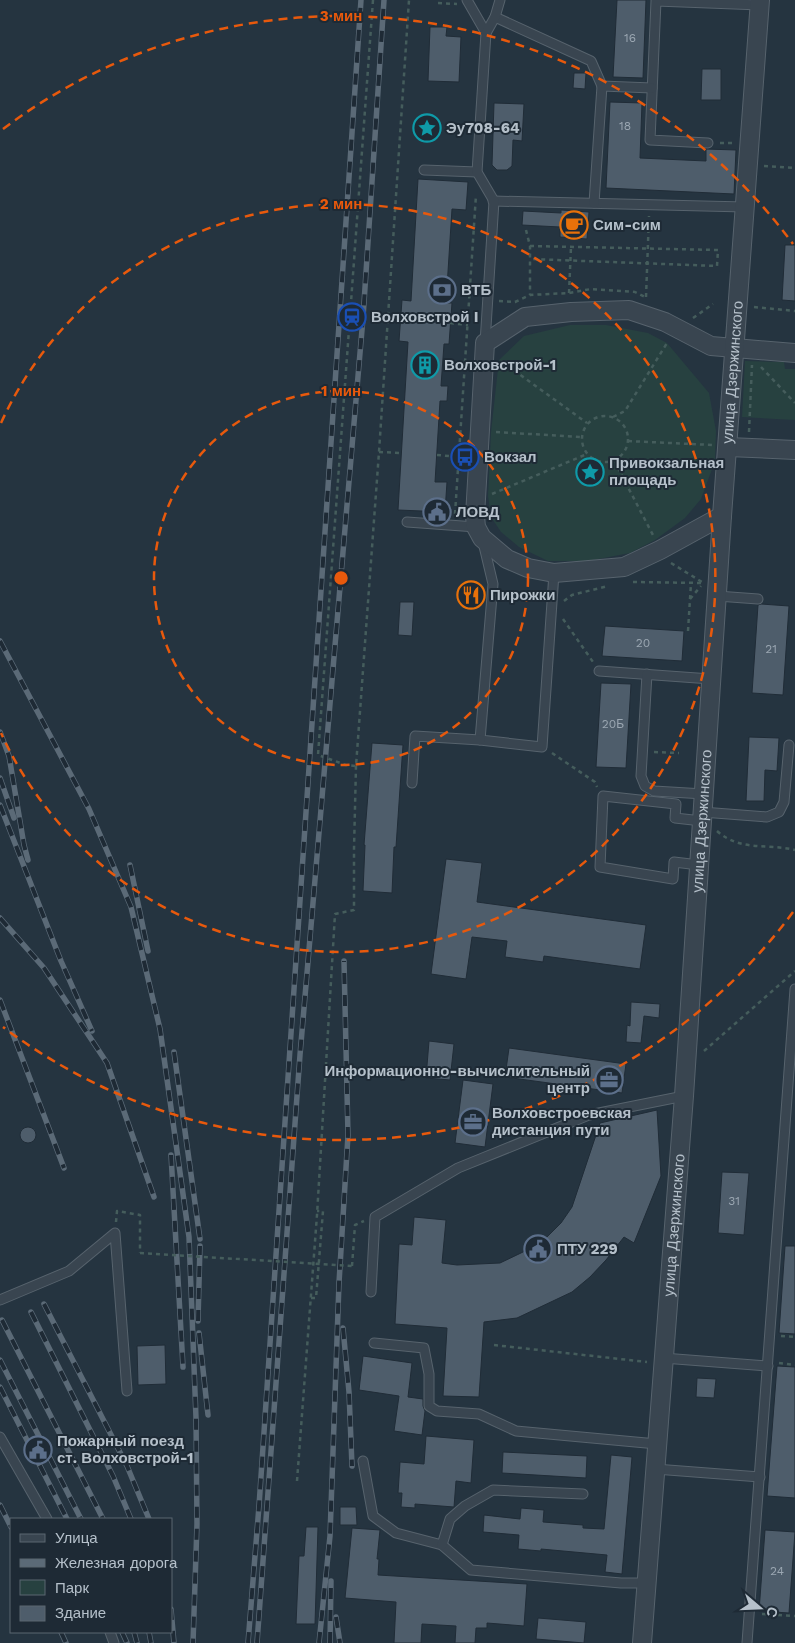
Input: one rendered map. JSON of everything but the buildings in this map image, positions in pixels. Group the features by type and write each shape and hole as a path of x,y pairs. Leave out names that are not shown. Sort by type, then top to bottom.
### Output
{"street":[{"name":"улица Дзержинского","path":"642,1643 657,1444 659,1360 684,1096 699,865 707,821 704,794 722,516 722,446 735,348 760,2"},
{"path":"722,516 660,550 624,567 554,573 528,568 507,559 479,532 475,516 484,343 526,317 571,312 629,310 665,322 711,346 795,352"},
{"path":"722,446 795,450"}],"lane":[{"path":"484,343 494,200 478,172 486,34 495,17 500,0"},
{"path":"708,143 650,140 655,0 760,2"},
{"path":"468,2 486,34"},
{"path":"495,17 591,61 602,86 594,203"},
{"path":"602,86 652,88"},
{"path":"424,170 478,172"},
{"path":"494,200 745,207"},
{"path":"407,522 455,526 479,532 492,584 480,740"},
{"path":"412,783 415,736 480,740 542,747 554,604 554,573"},
{"path":"717,596 758,599"},
{"path":"599,671 711,678"},
{"path":"647,674 642,776 645,786 654,791 704,794"},
{"path":"699,865 674,862 673,878 600,868 603,796 676,804 675,818 707,821 767,817 779,812 784,802 789,745"},
{"path":"748,1643 795,989"},
{"path":"371,1292 375,1217 458,1168 589,1115 684,1096"},
{"path":"0,1300 69,1271 115,1233"},
{"path":"115,1233 127,1391"},
{"path":"374,1343 424,1348 430,1406 437,1411 479,1414 516,1430 657,1444"},
{"path":"659,1360 768,1364"},
{"path":"0,1437 46,1518"},
{"path":"363,1461 372,1516 396,1533 442,1545 471,1570 621,1583 646,1583"},
{"path":"655,1470 760,1477"},
{"path":"442,1545 450,1519 465,1506 494,1490 583,1494"}],"path":[{"path":"356,766 346,765 318,755 373,0"},
{"path":"297,1481 317,1211 334,914 354,910 356,766 409,0"},
{"path":"438,3 468,2"},
{"path":"708,143 750,144"},
{"path":"763,166 795,168"},
{"path":"455,526 478,172"},
{"path":"646,297 649,204"},
{"path":"526,230 530,246 530,295"},
{"path":"530,246 718,250 717,266 530,259"},
{"path":"569,293 571,247"},
{"path":"753,307 795,311"},
{"path":"388,320 400,320"},
{"path":"450,323 468,325"},
{"path":"613,417 625,411 667,343"},
{"path":"749,448 752,356"},
{"path":"500,360 587,423"},
{"path":"758,363 795,403"},
{"path":"607,415 613,417 626,428 628,440 624,452 615,460 597,461 587,454 581,437 587,423 596,417 607,415"},
{"path":"480,432 581,437"},
{"path":"628,440 722,446"},
{"path":"379,452 401,453"},
{"path":"476,495 488,496 587,454"},
{"path":"437,455 459,457"},
{"path":"615,460 656,540"},
{"path":"665,559 704,583"},
{"path":"625,582 704,583"},
{"path":"688,631 691,583"},
{"path":"690,600 704,583"},
{"path":"599,671 554,604 572,595 616,584"},
{"path":"542,747 595,782 603,796"},
{"path":"643,751 679,753"},
{"path":"707,821 726,838 737,844 795,850"},
{"path":"703,1051 795,971"},
{"path":"310,1298 316,1298 323,1211 317,1211"},
{"path":"115,1233 117,1212 140,1215 140,1253 352,1266 355,1226"},
{"path":"494,1345 659,1360"},
{"path":"768,1364 795,1364"},
{"path":"750,1613 795,1616"}],"green space":[{"path":"570,325 606,325 648,333 667,343 709,393 716,431 715,461 701,499 685,518 655,540 630,553 588,561 548,561 519,547 501,532 491,517 488,496 491,432 499,360 524,336"},
{"path":"745,361 784,362 785,369 795,369 795,420 742,417"}],"railway":[{"path":"248,1643 259,1506 361,0"},
{"path":"257,1643 300,1055 363,318 384,0"},
{"path":"0,641 89,809 131,907 160,1029 189,1237 196,1418 197,1524 193,1643"},
{"path":"0,732 9,756 28,860"},
{"path":"0,778 14,818"},
{"path":"0,805 61,961 92,1031"},
{"path":"130,865 148,951"},
{"path":"0,918 44,968 107,1063 154,1197"},
{"path":"319,1643 330,1536 339,1283 348,1135 344,961"},
{"path":"0,1000 64,1168"},
{"path":"174,1052 200,1239"},
{"path":"171,1155 183,1367"},
{"path":"198,1321 200,1246"},
{"path":"44,1304 127,1466 149,1518"},
{"path":"31,1312 113,1476 131,1518"},
{"path":"2,1320 102,1518"},
{"path":"343,1328 349,1392 352,1466"},
{"path":"199,1333 208,1415"},
{"path":"0,1360 80,1518"},
{"path":"0,1387 66,1518"},
{"path":"0,1505 10,1525"},
{"path":"330,1643 331,1581"},
{"path":"336,1617 340,1643"},
{"path":"172,1620 174,1643"},
{"path":"61,1633 66,1643"},
{"path":"122,1633 127,1643"},
{"path":"134,1633 137,1643"},
{"path":"149,1633 151,1643"}],"place":[{"name":"Эу708-64","path":"427,128"},
{"name":"Сим-сим","path":"574,225"},
{"name":"ВТБ","path":"442,290"},
{"name":"Волховстрой I","path":"352,317"},
{"name":"Волховстрой-1","path":"425,365"},
{"name":"Вокзал","path":"465,457"},
{"name":"Привокзальная площадь","path":"590,472"},
{"name":"ЛОВД","path":"437,512"},
{"name":"Пирожки","path":"471,595"},
{"name":"Информационно-вычислительный центр","path":"609,1080"},
{"name":"Волховстроевская дистанция пути","path":"473,1122"},
{"name":"ПТУ 229","path":"538,1249"},
{"name":"Пожарный поезд ст. Волховстрой-1","path":"38,1450"}]}
